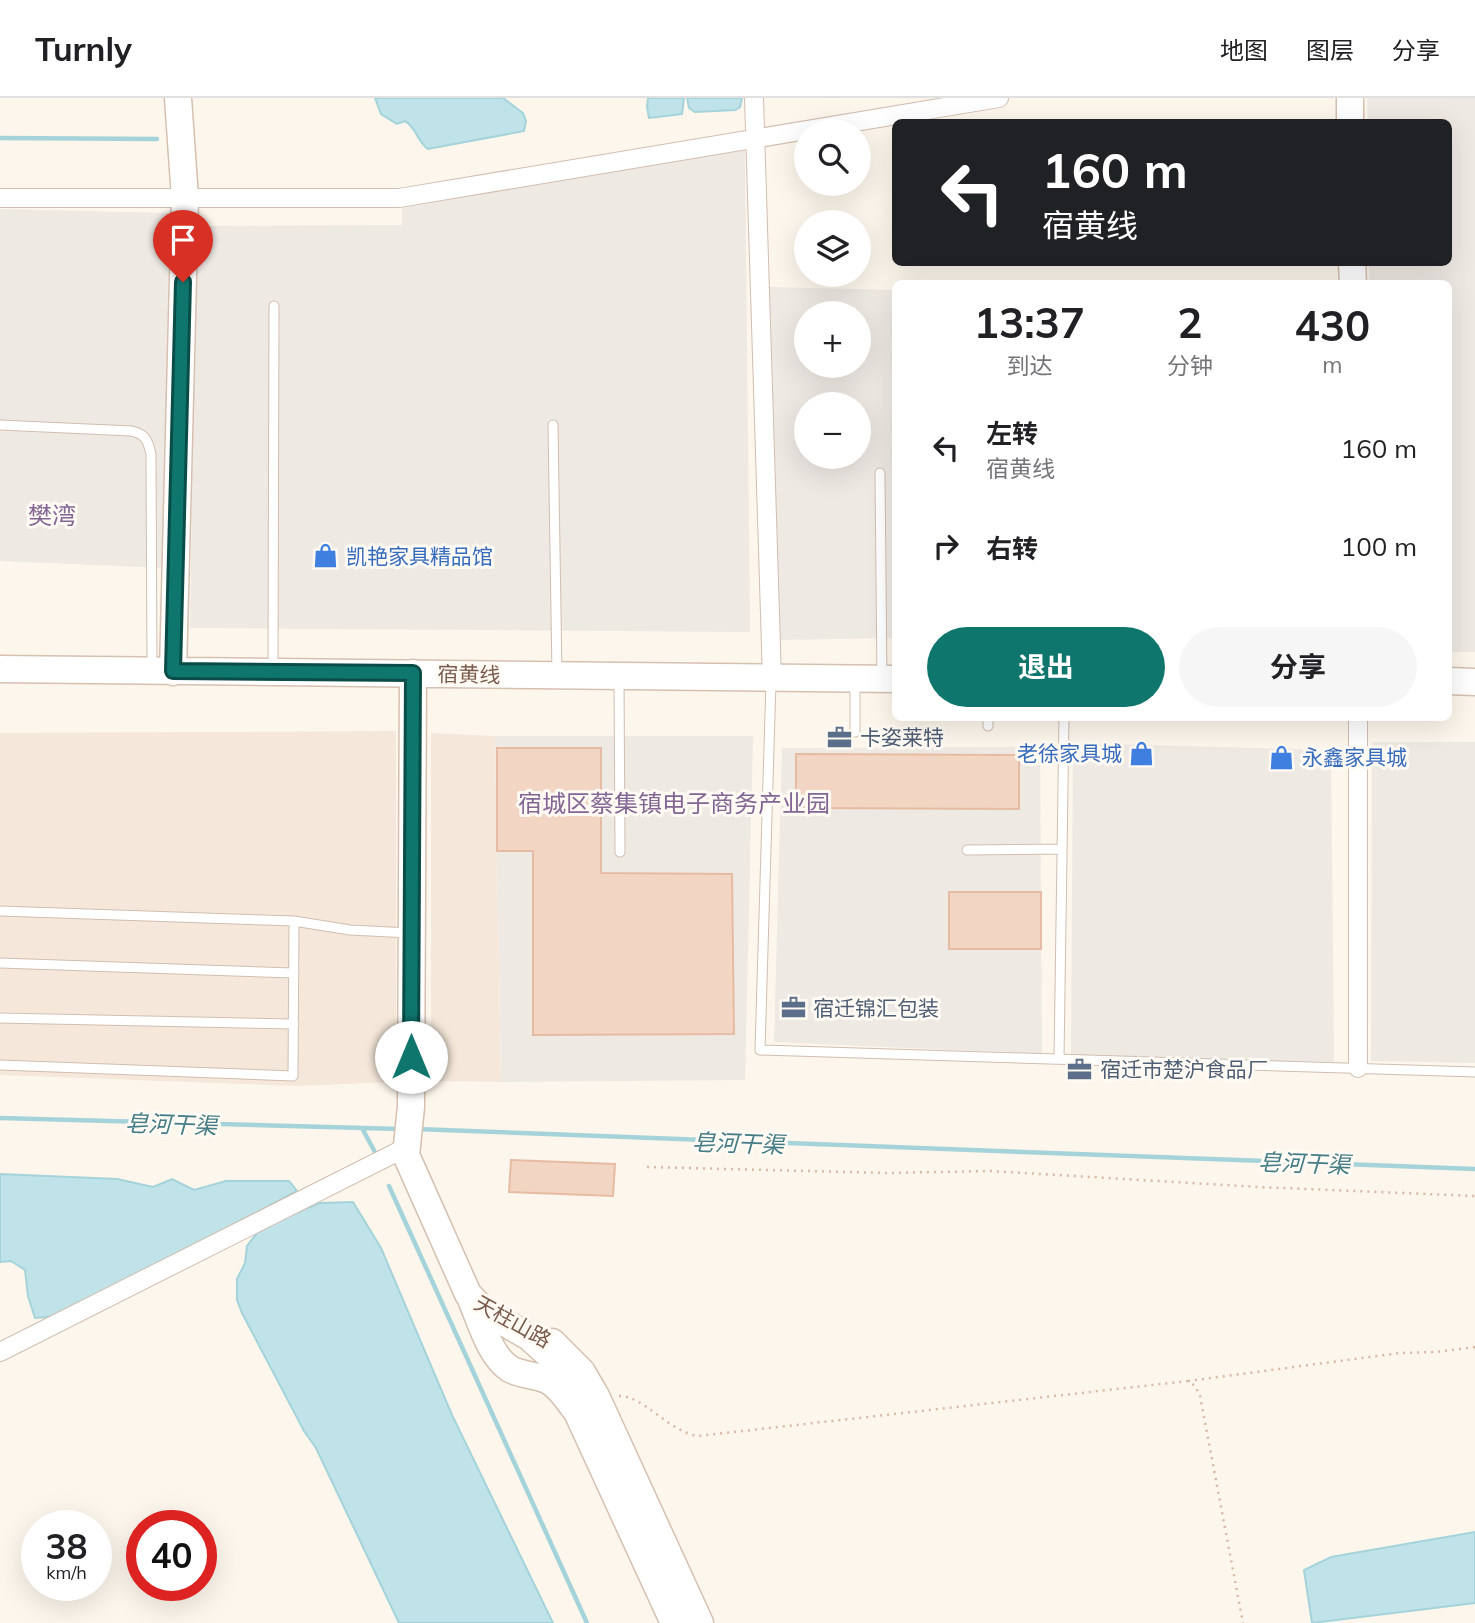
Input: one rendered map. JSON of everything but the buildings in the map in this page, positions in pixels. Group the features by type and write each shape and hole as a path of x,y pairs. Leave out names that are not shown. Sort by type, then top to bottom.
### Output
{"street":[{"path":"163,671 185,198 178,98"},
{"path":"754,98 772,679"},
{"path":"0,198 400,198 999,98"},
{"path":"1350,98 1350,119"},
{"name":"宿黄线","path":"0,669 889,679"},
{"path":"413,673 411,1107 406,1145 408,1160 468,1294"},
{"path":"1452,681 1475,682"},
{"path":"1358,1068 1359,721"},
{"path":"0,1352 406,1145"},
{"name":"天柱山路","path":"468,1294 493,1350 502,1362 515,1371 549,1381 588,1407 700,1623"},
{"name":"天柱山路","path":"468,1294 531,1327 560,1348 582,1372 588,1407 674,1623"}],"lane":[{"path":"273,672 274,306"},
{"path":"0,425 131,431 141,433 148,440 163,671"},
{"path":"553,425 558,676"},
{"path":"880,473 889,679"},
{"path":"619,677 621,852"},
{"path":"772,679 760,1050 1475,1072"},
{"path":"855,680 855,732"},
{"path":"1059,1058 1064,721"},
{"path":"967,850 1062,849"},
{"path":"0,911 294,921 350,929 412,933"},
{"path":"0,1065 293,1076 294,921"},
{"path":"0,963 294,973"},
{"path":"0,1018 294,1024"}],"path":[{"path":"647,1167 888,1173 990,1171 1259,1187 1475,1196"},
{"path":"588,1407 622,1395 630,1397 685,1434 698,1436 1188,1381 1400,1353 1475,1347"},
{"path":"1188,1381 1195,1386 1200,1396 1243,1623"}],"shaded area":[{"path":"1367,98 1475,98 1475,652 1452,652 1452,280 1369,280 1369,266 1452,266 1452,119 1368,119"},
{"path":"745,149 750,632 190,628 196,226 402,225 402,207"},
{"path":"0,209 168,213 167,568 0,561"},
{"path":"769,287 892,290 892,638 780,640"},
{"path":"396,731 396,1082 295,1086 0,1075 0,733"},
{"path":"431,733 495,736 501,1082 431,1081"},
{"path":"495,736 753,736 745,1080 501,1082"},
{"path":"1372,742 1475,742 1475,1063 1371,1061"},
{"path":"1073,743 1331,750 1334,1062 1071,1058"},
{"path":"1040,747 1042,1054 774,1042 782,748"}],"water":[{"path":"375,98 503,98 523,113 526,121 524,131 428,149 405,121 397,124 381,114"},
{"path":"648,98 684,98 682,114 649,118"},
{"path":"687,98 742,98 740,107 735,110 695,112 689,108"},
{"path":"0,1174 117,1179 153,1187 172,1179 194,1190 226,1181 289,1181 297,1191 61,1316 35,1318 28,1296 25,1270 11,1261 0,1262"},
{"path":"353,1202 381,1248 452,1415 553,1623 399,1623 316,1448 304,1431 242,1313 237,1300 237,1279 245,1263 247,1246 257,1233 285,1217 320,1203"},
{"path":"1475,1532 1475,1603 1312,1623 1304,1570 1331,1557"}],"waterway":[{"path":"0,138 157,139"},
{"name":"皂河干渠","path":"0,1118 400,1129"},
{"path":"362,1128 377,1156"},
{"name":"皂河干渠","path":"416,1129 1475,1169"},
{"path":"389,1186 587,1623"}],"place":[{"name":"凯艳家具精品馆","path":"326,556"},
{"name":"卡姿莱特","path":"840,737"},
{"name":"老徐家具城","path":"1142,753"},
{"name":"永鑫家具城","path":"1282,757"},
{"name":"宿迁锦汇包装","path":"793,1008"},
{"name":"宿迁市楚沪食品厂","path":"1080,1069"}],"district":[{"name":"樊湾","path":"52,515"},
{"name":"宿城区蔡集镇电子商务产业园","path":"674,803"}],"route":[{"path":"183,282 173,671 413,673 411,1057"}]}
